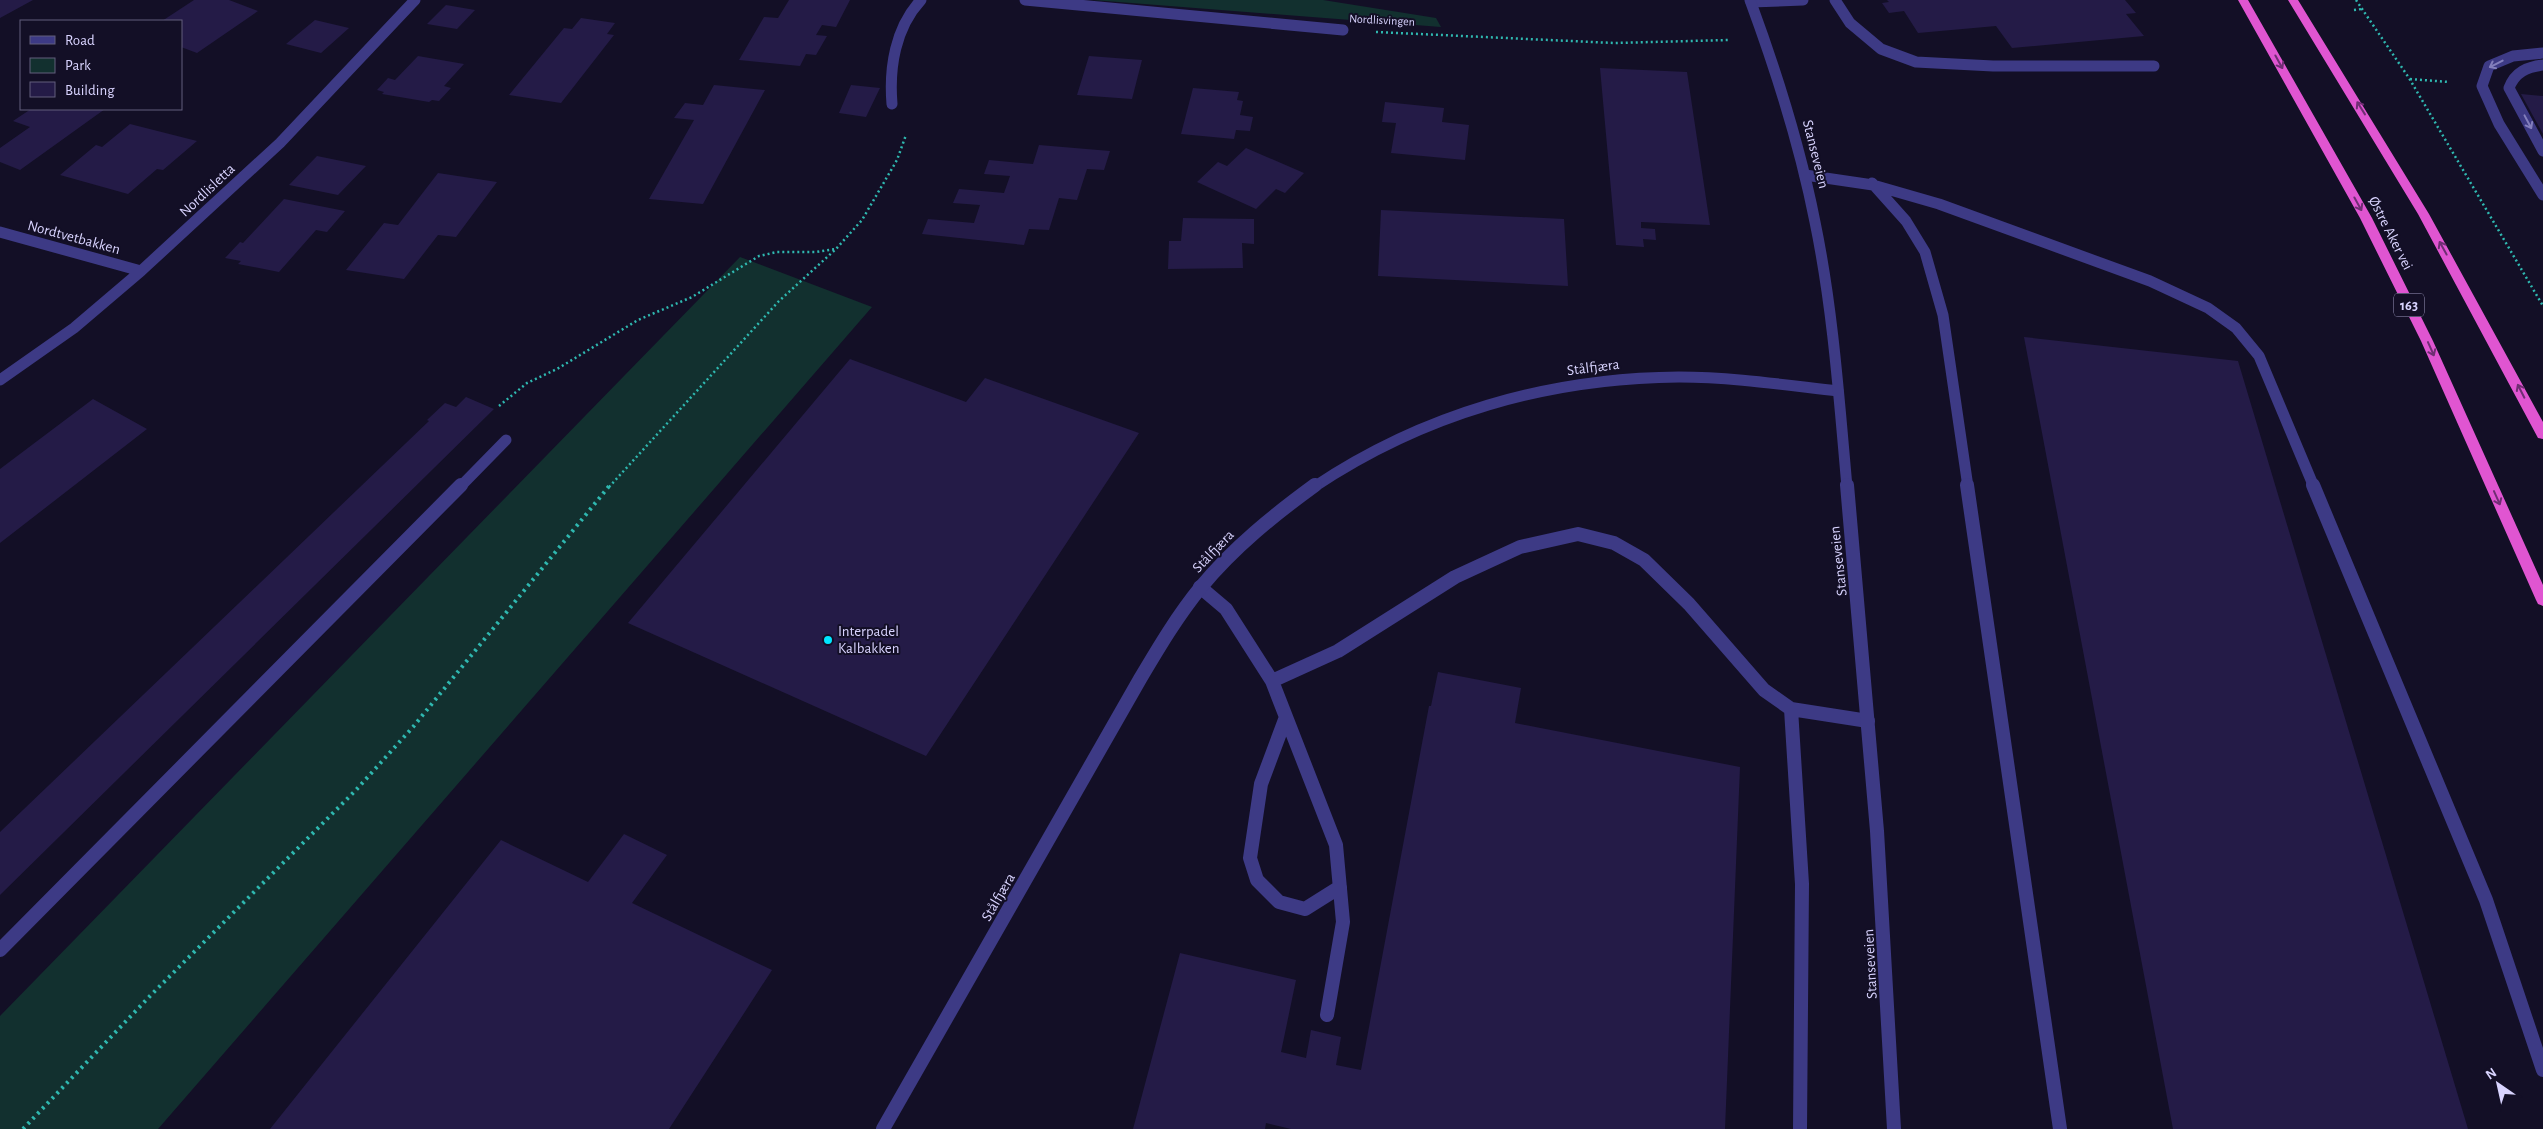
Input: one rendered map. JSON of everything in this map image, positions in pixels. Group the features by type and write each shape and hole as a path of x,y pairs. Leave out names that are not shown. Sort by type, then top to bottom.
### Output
{"highway":[{"name":"163","path":"2232,0 2255,19"},
{"name":"Østre Aker vei","path":"2243,0 2366,218 2423,332 2543,600"},
{"path":"2293,0 2368,118 2424,214 2494,339 2543,434"}],"street":[{"name":"Nordlisletta","path":"0,380 74,328 141,271 280,143 416,0"},
{"path":"892,104 890,78 894,48 915,6 921,0"},
{"name":"Nordlisvingen","path":"1025,0 1343,30"},
{"path":"1751,1 1804,0"},
{"path":"1835,0 1850,23 1881,48 1916,62 1993,66 2154,66"},
{"name":"Stanseveien","path":"1751,1 1794,129 1805,174 1828,298 1868,721 1887,965 1894,1129"},
{"path":"2543,53 2513,56 2490,66 2482,86 2500,124 2543,195"},
{"path":"2543,65 2520,71 2512,77 2509,88 2543,151"},
{"path":"1805,174 1872,183 1926,200 2180,293 2236,328 2259,356 2486,900 2543,1070"},
{"path":"1872,183 1906,221 1925,252 1944,315 2060,1129"},
{"name":"Nordtvetbakken","path":"0,232 141,271"},
{"name":"Stålfjæra","path":"883,1129 1140,679 1200,587 1241,544 1287,505 1336,470 1425,424 1478,406 1522,394 1628,379 1723,378 1838,391"},
{"path":"0,950 506,440"},
{"path":"1272,681 1338,651 1456,577 1520,547 1578,534 1614,543 1644,560 1689,604 1764,690 1791,709 1868,721"},
{"path":"1200,587 1226,609 1272,681 1336,845 1344,922 1327,1015"},
{"path":"1791,709 1802,884 1800,1129"},
{"path":"1286,717 1261,784 1250,858 1257,880 1279,902 1305,909 1340,886"}],"path":[{"path":"2356,0 2409,78 2543,306"},
{"path":"2354,10 2362,9"},
{"name":"Nordlisvingen","path":"1343,30 1614,43 1730,40"},
{"path":"23,1129 150,996 356,790 413,726 572,529 650,439 779,301 836,248 862,220 905,142 906,121 892,104"},
{"path":"506,440 494,420 496,410 510,395 527,383 557,369 638,320 692,297 760,256 777,252 816,252 836,248"}],"green space":[{"path":"1093,0 1323,0 1436,18 1441,27"},
{"path":"740,257 872,307 158,1129 0,1129 0,1016"}],"building":[{"path":"0,0 33,0 0,18"},
{"path":"194,0 229,0 258,11 197,53 182,47 182,20 164,20"},
{"path":"789,0 850,0 836,27 822,25 816,35 827,36 816,55 806,54 800,66 739,60 764,17 778,18"},
{"path":"1887,0 2125,0 2136,13 2126,14 2144,36 2012,48 1996,26 1918,33 1904,11 1889,13 1882,3 1889,2"},
{"path":"446,5 475,10 457,29 427,24"},
{"path":"581,18 615,23 607,34 614,35 561,103 509,95 564,28 572,29"},
{"path":"315,20 349,28 321,53 286,44"},
{"path":"418,56 464,64 444,86 451,88 439,101 432,100 429,102 382,94 384,92 377,90 388,78 395,80"},
{"path":"1089,56 1142,60 1132,99 1077,95"},
{"path":"1600,68 1687,72 1710,225 1641,222 1641,228 1655,229 1656,240 1643,239 1644,247 1616,245"},
{"path":"714,85 765,90 703,204 649,199 694,120 674,118 685,103 703,105"},
{"path":"851,85 880,88 866,117 839,113"},
{"path":"1193,88 1239,92 1237,100 1243,101 1240,115 1253,117 1250,131 1236,130 1234,139 1181,134"},
{"path":"2521,94 2543,96 2543,134"},
{"path":"1385,102 1444,108 1442,122 1469,125 1465,160 1391,153 1396,123 1382,122"},
{"path":"30,110 104,110 20,170 0,162 0,148 30,127 13,121"},
{"path":"130,124 197,141 163,170 157,169 128,194 60,175 96,145 102,147"},
{"path":"1039,145 1110,151 1104,170 1087,169 1077,200 1059,198 1049,230 1029,229 1024,245 922,234 928,219 974,223 980,205 953,203 959,189 1004,193 1010,176 984,174 989,160 1033,164"},
{"path":"1246,148 1304,173 1285,193 1276,189 1256,209 1197,182 1218,162 1227,166"},
{"path":"317,156 366,166 338,195 289,185"},
{"path":"438,173 497,182 456,237 438,235 404,279 346,270 384,223 398,225"},
{"path":"284,199 345,211 327,232 316,230 279,272 238,264 241,261 225,258 240,242 243,243"},
{"path":"1381,210 1564,219 1568,286 1378,276"},
{"path":"1183,218 1254,219 1254,244 1242,243 1243,268 1168,269 1169,241 1181,241"},
{"path":"2024,337 2238,361 2468,1129 2173,1129"},
{"path":"850,359 966,402 985,378 1139,433 926,756 628,623"},
{"path":"466,397 494,409 0,895 0,832 429,421 427,420 445,403 456,407"},
{"path":"93,399 147,429 0,543 0,469"},
{"path":"1438,672 1521,688 1515,723 1740,767 1725,1129 1291,1129 1266,1123 1265,1129 1133,1129 1180,953 1296,980 1281,1052 1306,1058 1311,1030 1341,1037 1336,1065 1361,1070 1429,706 1431,706"},
{"path":"624,834 667,855 632,903 772,970 669,1129 270,1129 501,840 588,882"}],"place":[{"name":"Interpadel Kalbakken","path":"828,640"}]}
